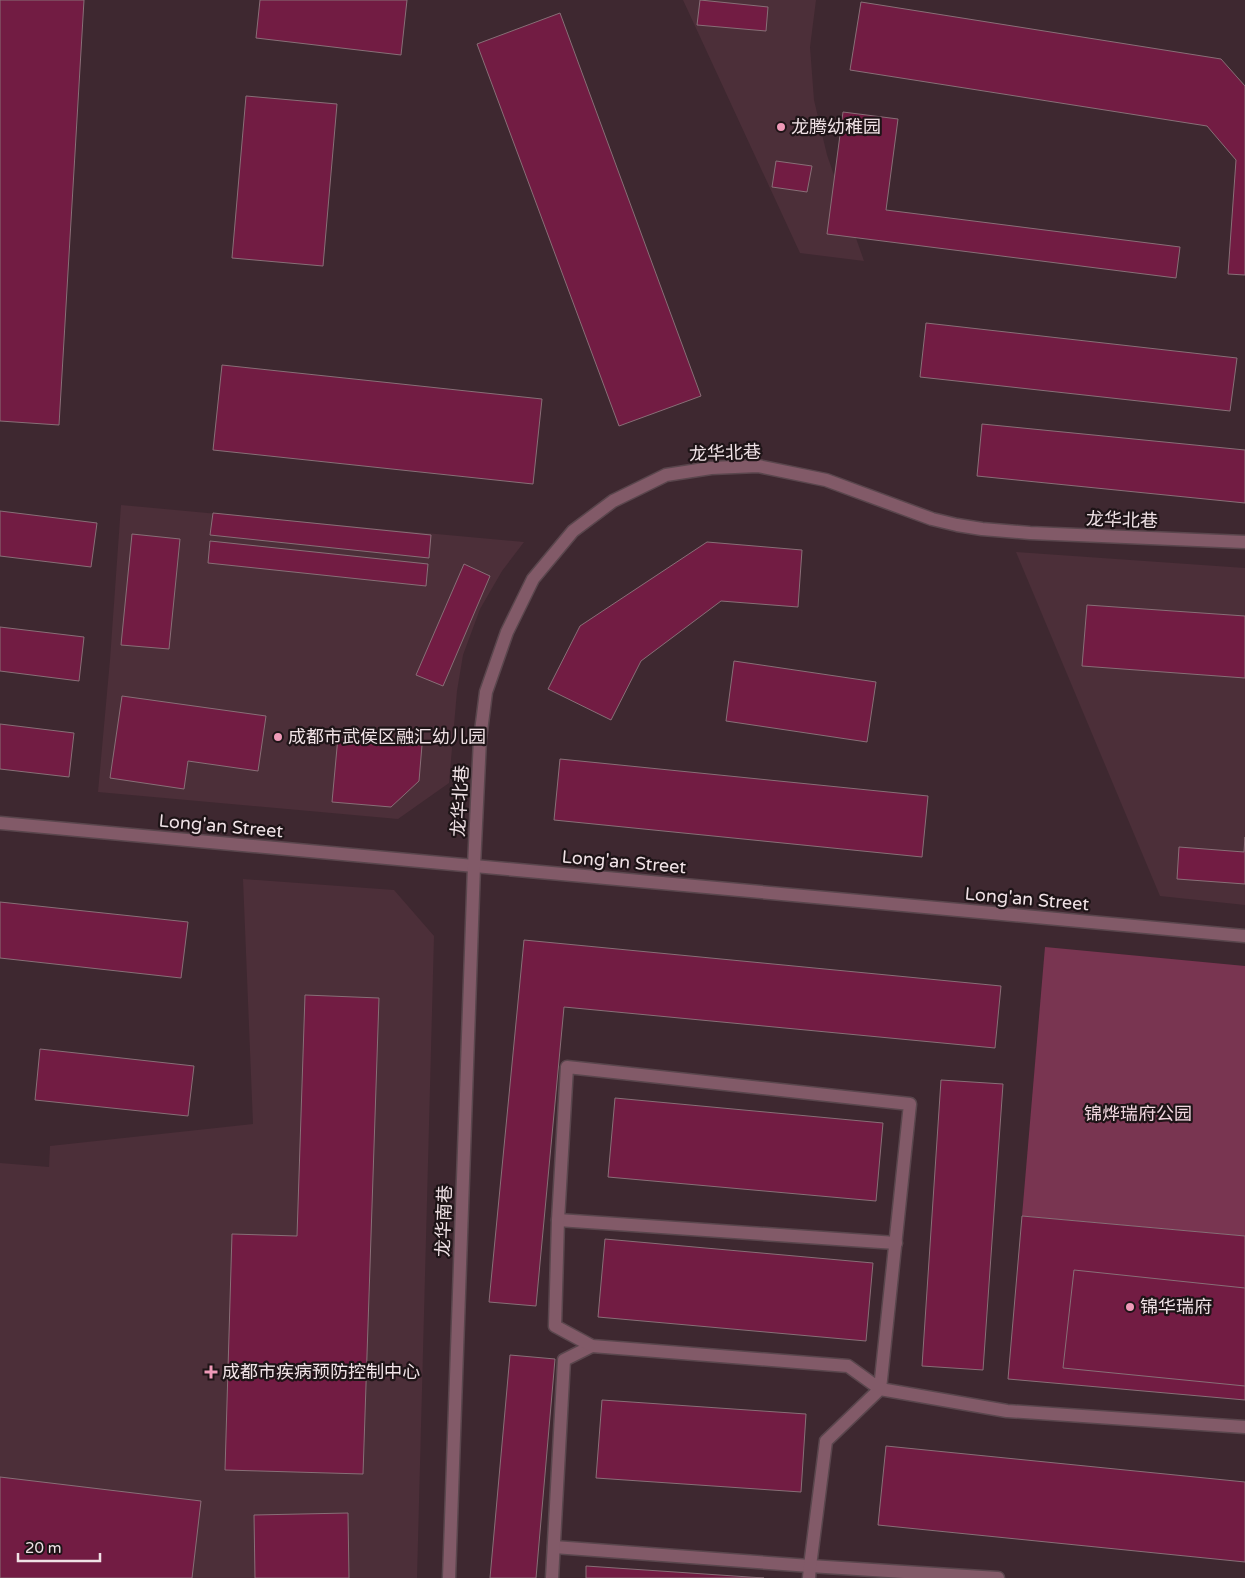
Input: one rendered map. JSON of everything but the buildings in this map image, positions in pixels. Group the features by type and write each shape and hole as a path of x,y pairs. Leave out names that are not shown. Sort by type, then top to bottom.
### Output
{"street":[{"name":"龙华北巷","path":"474,866 480,739 486,692 511,623 533,578 573,531 613,501 666,475 711,468 758,466 826,480 932,519 982,529 1030,533 1245,542"},
{"name":"Long'an Street","path":"0,823 1245,936"},
{"name":"龙华南巷","path":"449,1578 474,866"},
{"path":"810,1572 826,1441 880,1389 910,1104 567,1067 558,1220 555,1326 592,1346 848,1366 880,1389 1007,1411 1245,1427"},
{"path":"558,1220 896,1243"},
{"path":"552,1578 564,1360 592,1346"},
{"path":"554,1547 810,1572 998,1578"}],"shaded area":[{"name":"龙腾幼稚园","path":"683,0 816,0 810,47 814,100 827,155 864,261 800,253"},
{"path":"121,505 524,542 502,571 480,609 463,655 457,691 449,783 398,819 98,792"},
{"path":"1016,552 1245,568 1245,905 1160,896"},
{"name":"成都市疾病预防控制中心","path":"243,879 394,890 434,936 417,1578 0,1578 0,1163 49,1167 50,1146 253,1124"}],"green space":[{"name":"锦烨瑞府公园","path":"1045,947 1245,966 1245,1236 1022,1216"}],"place":[{"name":"龙腾幼稚园","path":"781,127"},
{"name":"成都市武侯区融汇幼儿园","path":"278,737"},
{"name":"锦华瑞府","path":"1130,1307"},
{"name":"成都市疾病预防控制中心","path":"211,1372"}]}
